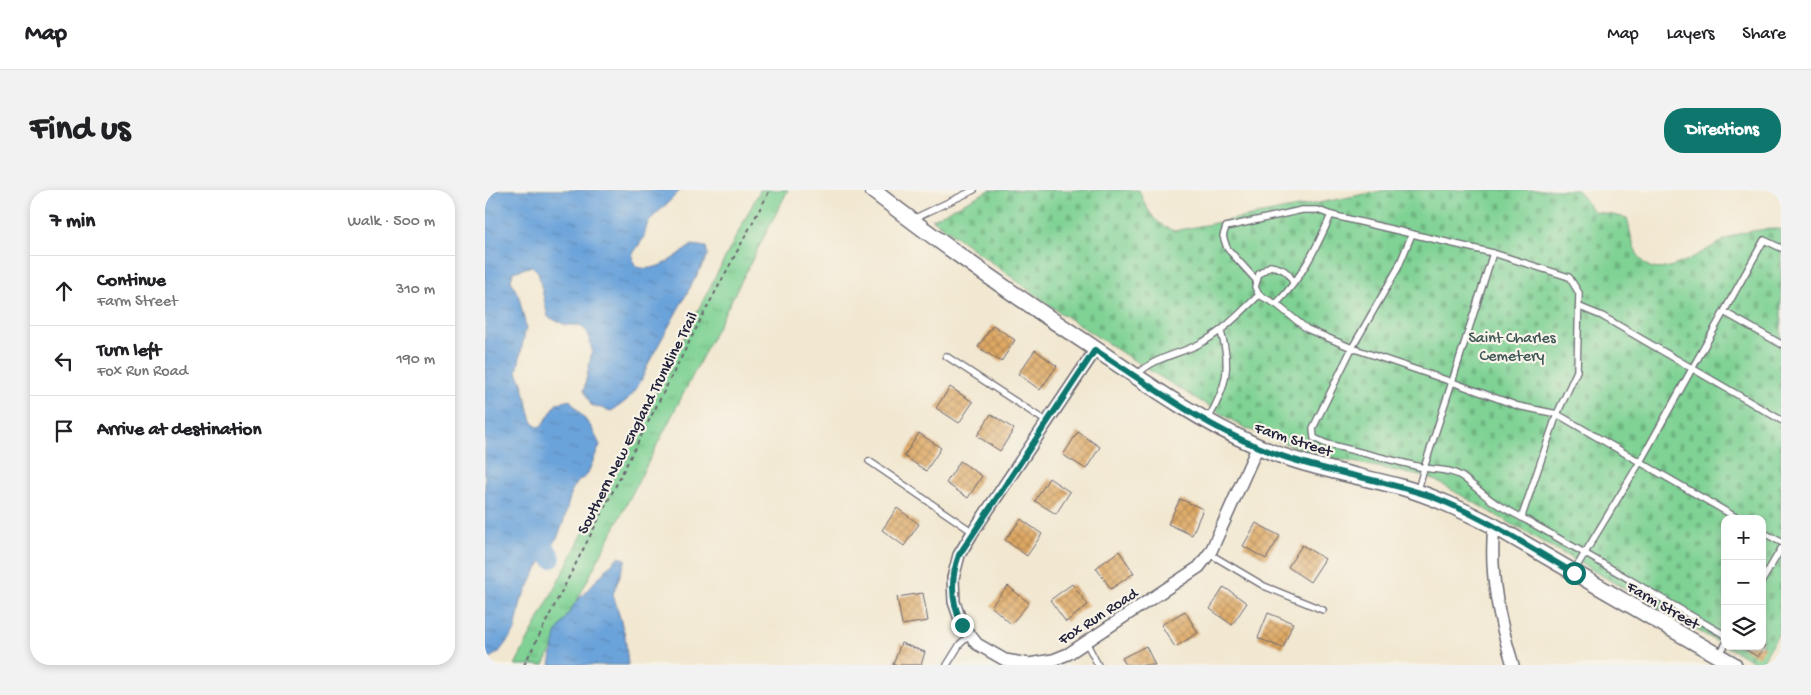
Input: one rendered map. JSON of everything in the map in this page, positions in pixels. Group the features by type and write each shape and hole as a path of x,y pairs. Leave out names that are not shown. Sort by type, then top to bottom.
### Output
{"street":[{"name":"Farm Street","path":"872,190 1020,300 1207,421 1258,446 1309,464 1417,492 1495,526 1574,573 1721,649"},
{"name":"Fox Run Road","path":"1095,350 973,532 956,562 952,586 956,610 970,636 984,649 998,657 1029,664 1061,658 1194,572 1210,554 1258,446"},
{"path":"1495,526 1493,574 1503,630 1513,665"},
{"name":"Farm Street","path":"1722,650 1734,665"}],"lane":[{"path":"911,220 974,190"},
{"path":"1256,280 1251,278 1227,248 1223,236 1226,227 1302,210 1318,210 1331,215 1493,253 1569,278 1579,293 1577,371 1557,414 1522,516"},
{"path":"1276,304 1293,283 1317,247 1331,215"},
{"path":"1412,234 1398,268 1352,348 1313,428 1314,438 1327,444 1424,468 1447,471 1460,476 1499,506 1522,516 1583,554 1721,634"},
{"path":"1574,573 1583,554 1640,462 1764,240 1781,248"},
{"path":"1417,492 1493,253"},
{"path":"1293,283 1290,274 1285,270 1270,266 1262,270 1255,286 1259,295 1276,304 1307,329 1352,348 1518,406 1557,414 1732,515"},
{"path":"1136,376 1148,366 1199,344 1221,332 1259,295"},
{"path":"1580,307 1602,316 1781,420"},
{"path":"1724,312 1781,344"},
{"path":"1207,421 1221,392 1227,369 1228,358 1221,332"},
{"path":"946,356 1047,422"},
{"path":"869,461 973,532"},
{"path":"1766,534 1781,542"},
{"path":"1766,574 1781,549"},
{"path":"1210,554 1264,586 1323,610"},
{"path":"947,665 960,644 970,636"},
{"path":"1086,642 1098,665"}],"path":[{"name":"Southern New England Trunkline Trail","path":"524,665 703,314 770,190"}],"green space":[{"path":"760,190 788,190 544,665 515,665"},
{"name":"Saint Charles Cemetery","path":"990,190 1139,190 1145,204 1156,220 1174,231 1386,190 1577,190 1593,211 1627,218 1633,244 1639,257 1648,266 1657,269 1679,264 1736,235 1758,230 1781,229 1781,630 1760,665 1733,650 1766,650 1766,515 1721,515 1721,644 1431,478 1314,454 1245,428 1149,370 1062,314 932,219"}],"water":[{"path":"485,190 681,190 648,222 643,239 632,255 635,266 650,268 658,266 692,245 706,247 708,255 648,364 638,386 625,402 611,411 591,405 584,390 592,351 588,333 580,325 566,325 548,317 538,272 532,266 513,272 511,281 519,297 526,327 517,372 522,383 532,421 537,427 542,426 557,403 570,400 591,427 600,445 587,475 575,484 557,538 548,548 521,601 515,631 499,652 485,661"},
{"path":"618,557 626,559 613,594 625,635 628,665 550,665 556,634 575,603"}],"building":[{"path":"993,325 1015,340 1001,362 978,347"},
{"path":"1035,350 1057,366 1040,390 1018,374"},
{"path":"950,387 973,402 959,423 936,408"},
{"path":"991,414 1014,429 1000,451 977,436"},
{"path":"1078,432 1100,447 1086,469 1063,455"},
{"path":"919,433 941,448 926,471 904,456"},
{"path":"960,461 982,476 968,498 946,483"},
{"path":"1049,478 1070,492 1056,514 1035,501"},
{"path":"1180,499 1203,509 1192,535 1168,524"},
{"path":"897,508 919,524 904,546 882,530"},
{"path":"1021,519 1042,534 1027,556 1005,540"},
{"path":"1256,523 1280,536 1266,559 1243,546"},
{"path":"1302,545 1325,559 1310,582 1288,567"},
{"path":"1119,551 1134,573 1111,589 1096,568"},
{"path":"1072,584 1088,605 1066,622 1050,600"},
{"path":"1008,586 1029,603 1011,624 991,606"},
{"path":"1224,587 1247,603 1232,625 1210,609"},
{"path":"923,593 928,621 902,625 897,597"},
{"path":"1185,611 1198,633 1175,647 1161,625"},
{"path":"1268,613 1293,623 1283,648 1258,638"},
{"path":"901,643 925,652 921,665 893,665"},
{"path":"1146,646 1155,665 1126,665 1122,658"},
{"path":"1747,650 1762,650 1758,657"}],"waterway":[{"path":"532,528 551,558"}],"route":[{"path":"962,625 956,610 953,594 954,570 959,555 1095,350 1145,383 1239,438 1309,464 1431,497 1495,526 1574,573"}]}
